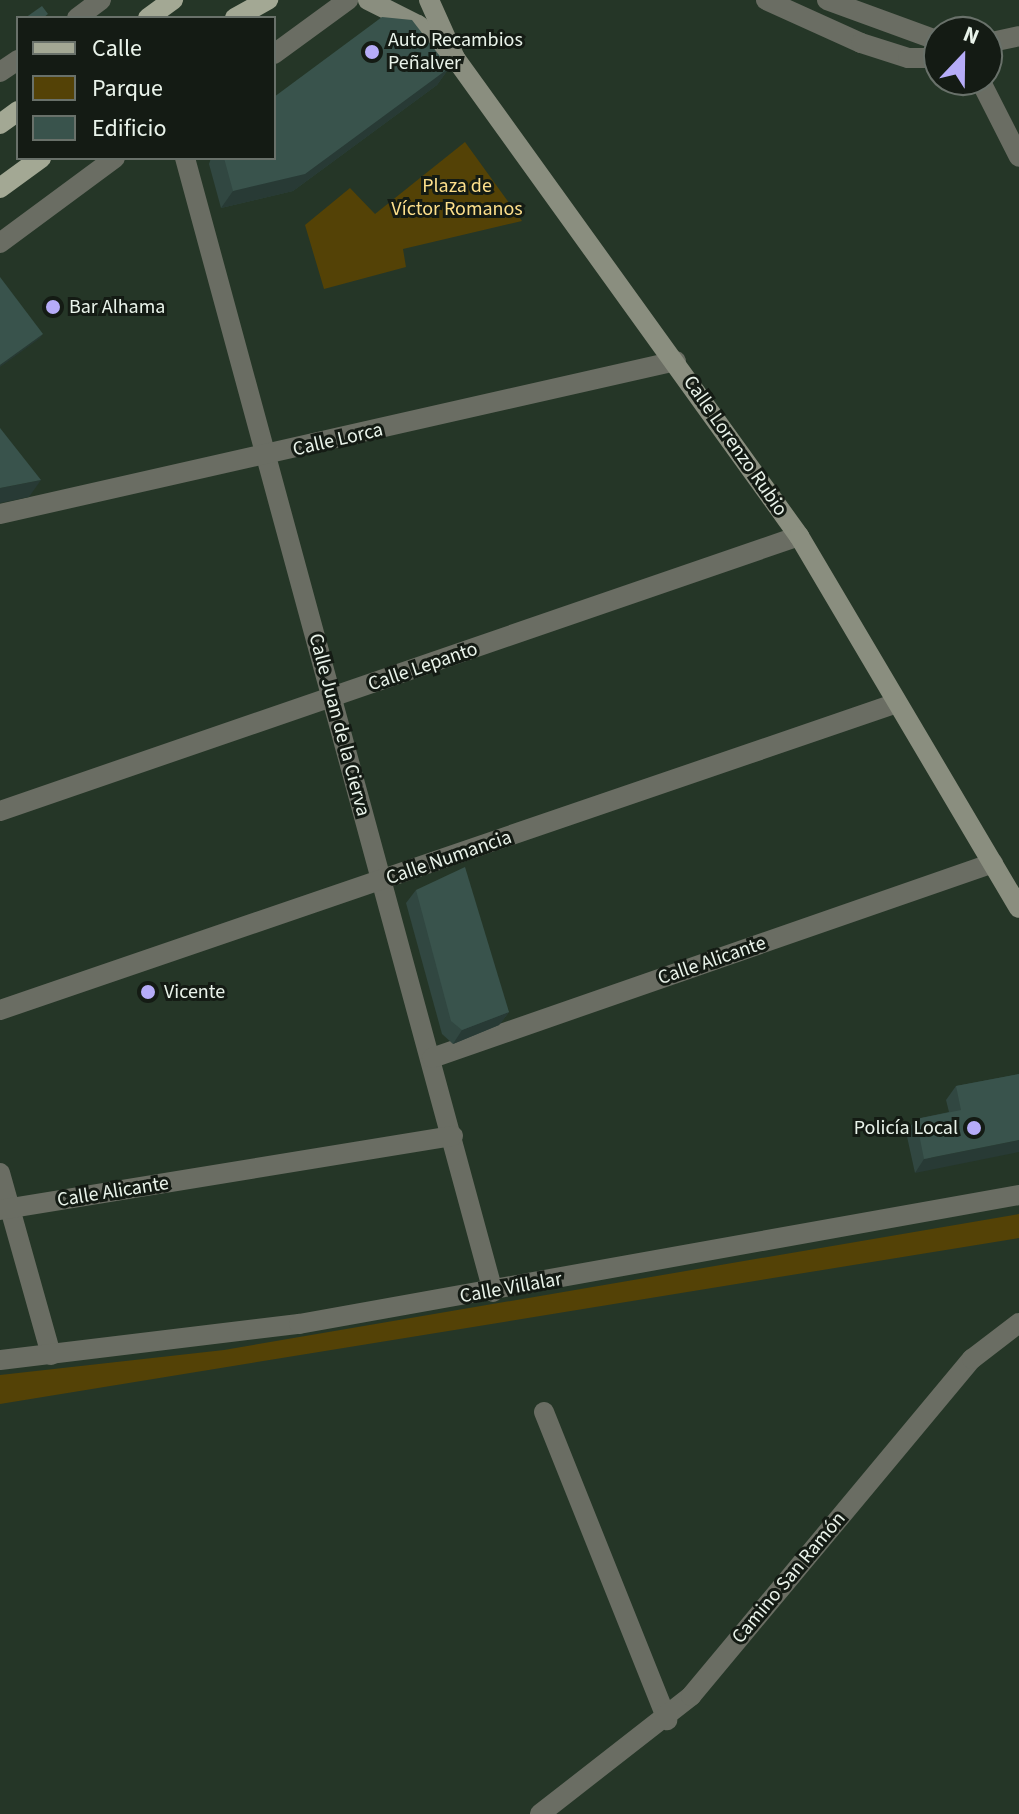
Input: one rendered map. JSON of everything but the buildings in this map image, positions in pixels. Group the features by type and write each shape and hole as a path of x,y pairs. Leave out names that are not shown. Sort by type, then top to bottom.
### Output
{"main road":[{"path":"151,16 173,0"},
{"path":"239,16 268,0"},
{"path":"368,0 418,25 455,58"},
{"name":"Calle Lorenzo Rubio","path":"429,0 455,58 799,536 1019,908"},
{"path":"0,188 38,160"}],"street":[{"path":"80,16 101,0"},
{"path":"276,53 348,0"},
{"path":"766,0 861,43 908,58 923,58"},
{"path":"827,0 923,35"},
{"path":"988,96 1019,157"},
{"path":"0,243 112,160"},
{"name":"Calle Juan de la Cierva","path":"186,160 432,1058 493,1292"},
{"name":"Calle Lorca","path":"0,514 266,457 676,361"},
{"name":"Calle Lepanto","path":"0,811 799,536"},
{"name":"Calle Numancia","path":"0,1010 897,703"},
{"name":"Calle Alicante","path":"432,1058 993,863"},
{"name":"Calle Alicante","path":"4,1210 453,1136"},
{"path":"0,1173 4,1210 51,1355"},
{"name":"Calle Villalar","path":"0,1360 493,1292 1019,1195"},
{"name":"Camino San Ramón","path":"540,1814 667,1720 972,1359 1019,1323"},
{"path":"544,1412 667,1720"}],"green space":[{"name":"Plaza de Víctor Romanos","path":"465,142 522,221 403,249 406,267 324,289 305,225 350,188 375,214"},
{"path":"1019,1214 1019,1238 0,1404 0,1375 224,1350"}],"place":[{"name":"Auto Recambios Peñalver","path":"372,52"},
{"name":"Bar Alhama","path":"53,307"},
{"name":"Vicente","path":"148,992"},
{"name":"Policía Local","path":"974,1128"}]}
